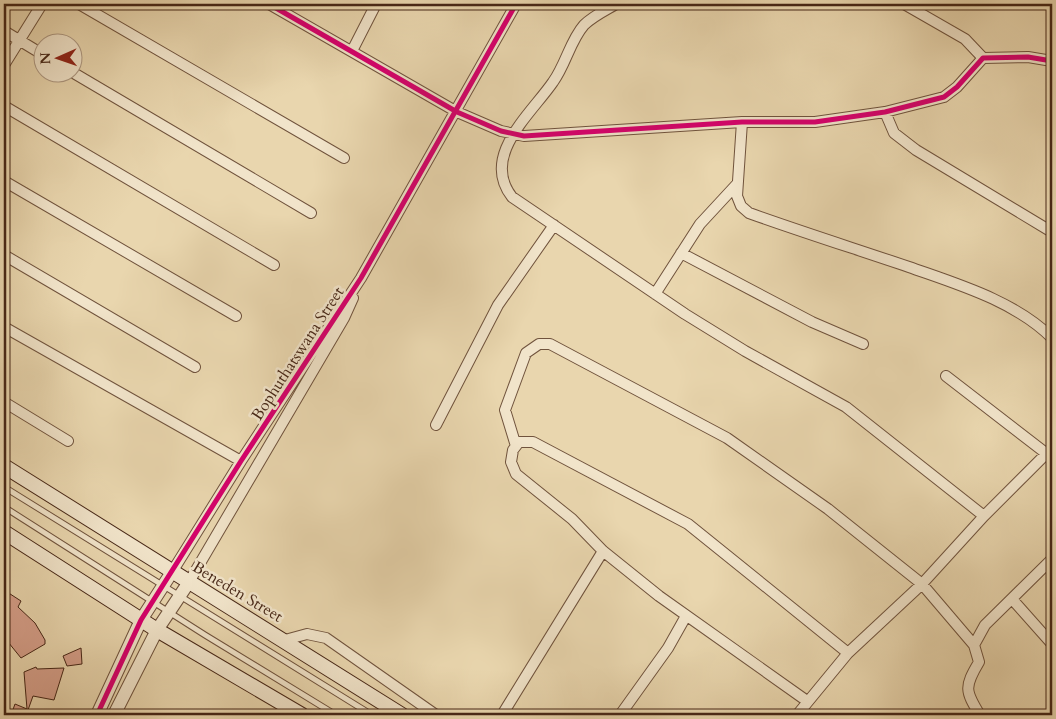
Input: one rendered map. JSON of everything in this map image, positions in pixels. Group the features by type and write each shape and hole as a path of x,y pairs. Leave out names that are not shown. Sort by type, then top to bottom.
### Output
{"main road":[{"name":"Beneden Street","path":"4,466 172,572 285,640 402,715"},
{"path":"4,532 157,630 302,715"}],"street":[{"path":"4,65 42,4"},
{"path":"79,4 344,158"},
{"path":"269,4 457,112 513,135 546,136 742,122 814,122 885,112 944,97 957,87 983,58 1028,57 1052,60"},
{"path":"352,51 376,4"},
{"name":"Bophuthatswana Street","path":"98,715 141,620 241,461 361,278 457,112 516,4"},
{"path":"616,4 585,24 575,39 554,82 513,135 503,156 500,173 503,185 512,197 655,294 745,351 846,408 984,516"},
{"path":"904,4 965,39 983,58"},
{"path":"4,31 32,48"},
{"path":"82,78 311,213"},
{"path":"4,106 274,265"},
{"path":"885,112 894,132 916,150 1052,232"},
{"path":"742,122 737,184 741,206 749,213 981,294 1015,311 1052,338"},
{"path":"4,181 236,316"},
{"path":"655,294 681,253 716,205 737,184"},
{"path":"436,425 498,305 554,225"},
{"path":"681,253 804,318 862,344"},
{"path":"4,255 195,367"},
{"name":"Bophuthatswana Street","path":"114,715 157,630 190,582 344,318 361,278"},
{"path":"4,327 241,461"},
{"path":"516,446 504,410 526,353 539,344 550,344 727,438 828,509 922,584 974,645 979,662 969,679 967,695 980,715"},
{"path":"797,715 848,653 922,584 984,516 1049,451 946,376"},
{"path":"4,402 68,442"},
{"path":"807,701 686,616 603,551 572,520 516,474 511,462 516,446 520,442 533,442 688,524 848,653"},
{"path":"502,715 603,551"},
{"path":"974,645 985,625 1052,559"},
{"path":"1012,599 1052,644"},
{"path":"620,715 668,648 686,616"},
{"path":"285,640 307,634 326,638 436,715"}],"lane":[{"path":"4,487 372,715"},
{"path":"4,507 336,715"}],"building":[{"path":"4,590 21,601 18,607 35,623 45,640 45,644 21,658 4,637"},
{"path":"81,648 82,664 67,666 63,656"},
{"path":"36,667 37,669 64,668 54,700 33,696 28,710 41,715 11,715 15,704 27,709 24,672"}],"cycle path":[{"path":"269,4 457,112 501,131 524,136 742,122 815,122 885,112 944,97 957,87 983,58 1028,57 1052,61"},
{"path":"97,715 141,620 241,461 361,278 516,4"}]}
